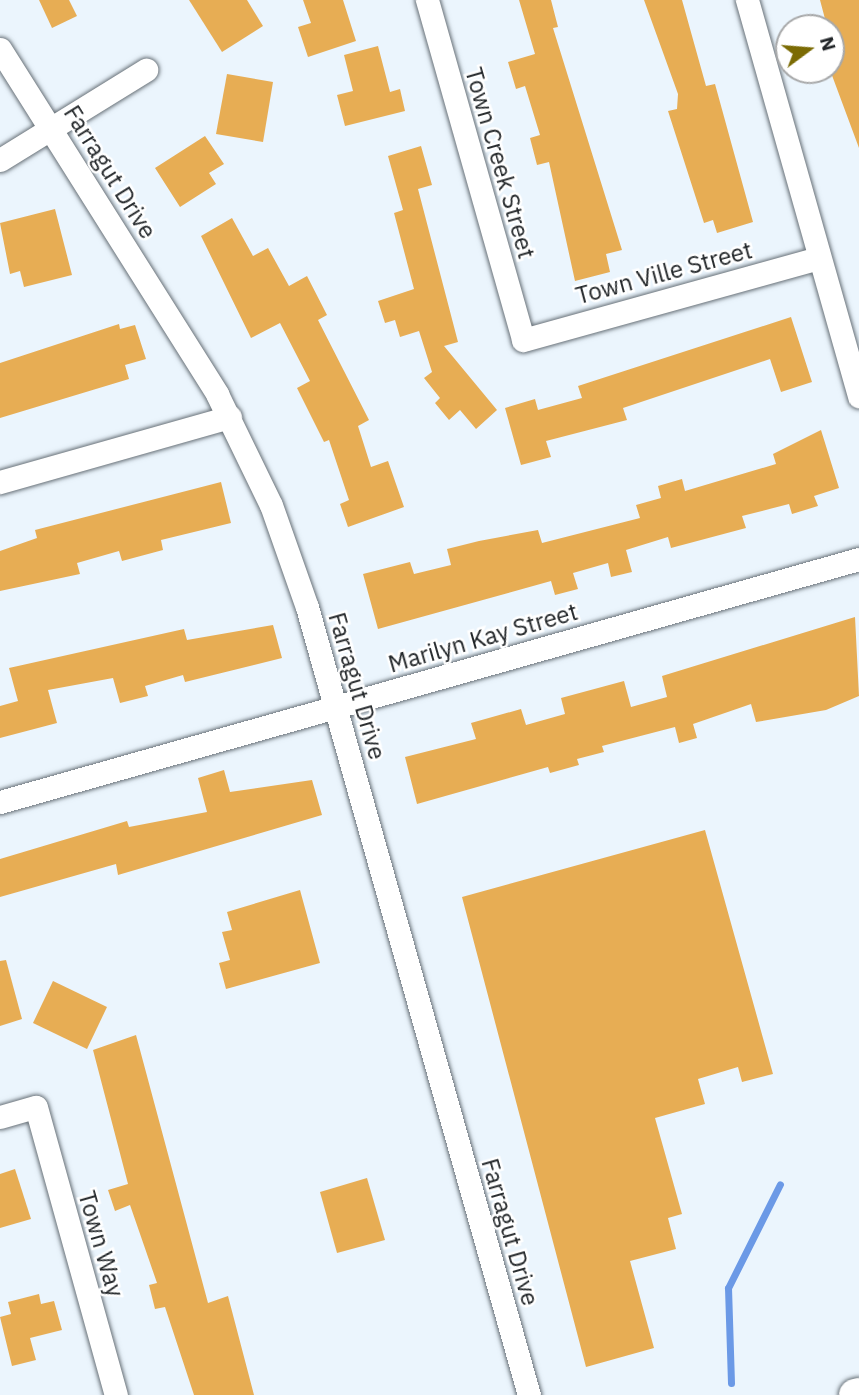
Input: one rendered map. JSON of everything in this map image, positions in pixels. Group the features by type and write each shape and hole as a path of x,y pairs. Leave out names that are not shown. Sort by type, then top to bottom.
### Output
{"street":[{"name":"Town Creek Street","path":"427,0 523,340"},
{"path":"747,0 859,396"},
{"name":"Farragut Drive","path":"0,50 230,417 271,505 335,707 529,1395"},
{"path":"0,160 52,131 146,70"},
{"name":"Town Ville Street","path":"523,340 820,258"},
{"path":"0,482 230,417"},
{"name":"Marilyn Kay Street","path":"0,802 859,559"},
{"name":"Town Way","path":"0,1117 36,1107 116,1395"}],"building":[{"path":"39,0 69,0 77,16 52,28"},
{"path":"189,0 247,0 263,26 222,52"},
{"path":"303,0 343,0 356,41 308,57 298,27 311,23"},
{"path":"519,0 551,0 558,27 553,28 622,250 606,254 610,272 575,281 549,162 537,165 530,138 540,135 525,86 516,89 508,62 535,54"},
{"path":"644,0 682,0 706,86 715,84 753,222 717,233 713,220 704,223 668,111 677,109 678,94"},
{"path":"820,0 859,0 859,148 835,84 845,84 845,14 824,14"},
{"path":"378,46 390,92 400,89 405,111 345,126 337,95 353,91 344,55"},
{"path":"227,74 273,82 263,142 216,134"},
{"path":"205,136 224,164 209,173 216,184 180,207 155,168"},
{"path":"421,146 432,185 418,189 458,342 444,346 497,410 476,429 460,410 449,420 435,403 440,398 424,378 432,372 419,331 400,337 395,320 385,323 378,301 414,289 394,213 403,210 388,156"},
{"path":"55,209 72,275 24,287 20,271 10,274 0,223"},
{"path":"232,218 253,256 268,248 289,286 307,276 327,315 318,320 369,420 358,426 371,467 388,461 404,507 348,527 340,504 349,500 329,440 324,442 297,388 310,381 280,323 251,338 201,236"},
{"path":"791,317 812,382 781,392 770,359 623,408 627,420 546,441 551,457 521,465 505,408 535,399 538,410 582,398 578,386"},
{"path":"119,324 120,329 135,325 146,359 125,365 129,379 0,418 0,363"},
{"path":"821,430 839,488 814,496 818,506 792,514 789,504 742,516 746,528 671,548 668,537 626,550 632,572 611,577 608,563 573,573 578,589 555,595 551,581 378,629 363,574 410,562 414,574 451,565 447,549 479,541 538,530 542,543 640,518 636,505 661,498 658,486 682,479 685,491 776,464 773,454"},
{"path":"221,482 231,523 161,540 163,550 122,561 119,551 77,563 80,574 0,591 0,551 37,538 35,530"},
{"path":"855,617 859,696 826,710 756,722 751,704 693,724 697,738 679,743 675,727 602,746 604,752 577,759 579,765 550,773 548,767 417,804 405,757 476,739 471,723 521,709 526,725 565,714 561,698 624,681 631,707 667,697 662,676"},
{"path":"273,625 282,658 185,682 183,675 145,686 148,696 120,703 113,678 48,690 57,723 0,738 0,706 18,701 9,668 184,629 187,640"},
{"path":"224,770 230,792 312,780 322,815 118,875 116,864 0,897 0,859 127,821 129,827 207,812 198,778"},
{"path":"705,830 773,1074 742,1082 738,1067 698,1079 705,1104 655,1118 682,1214 668,1218 676,1249 630,1261 654,1348 586,1367 462,897"},
{"path":"300,890 320,963 226,989 219,963 230,960 222,932 232,930 227,912"},
{"path":"6,960 22,1019 0,1026 0,961"},
{"path":"53,981 107,1007 87,1049 33,1023"},
{"path":"136,1035 208,1303 228,1296 254,1395 194,1395 165,1307 155,1309 149,1285 157,1283 130,1205 115,1211 108,1190 128,1184 93,1050"},
{"path":"15,1169 31,1219 0,1228 0,1174"},
{"path":"367,1178 385,1240 337,1253 320,1192"},
{"path":"39,1294 41,1304 54,1301 62,1330 30,1338 36,1360 12,1366 0,1317 11,1314 8,1302"}],"waterway":[{"path":"731,1383 728,1288 780,1184"}]}
